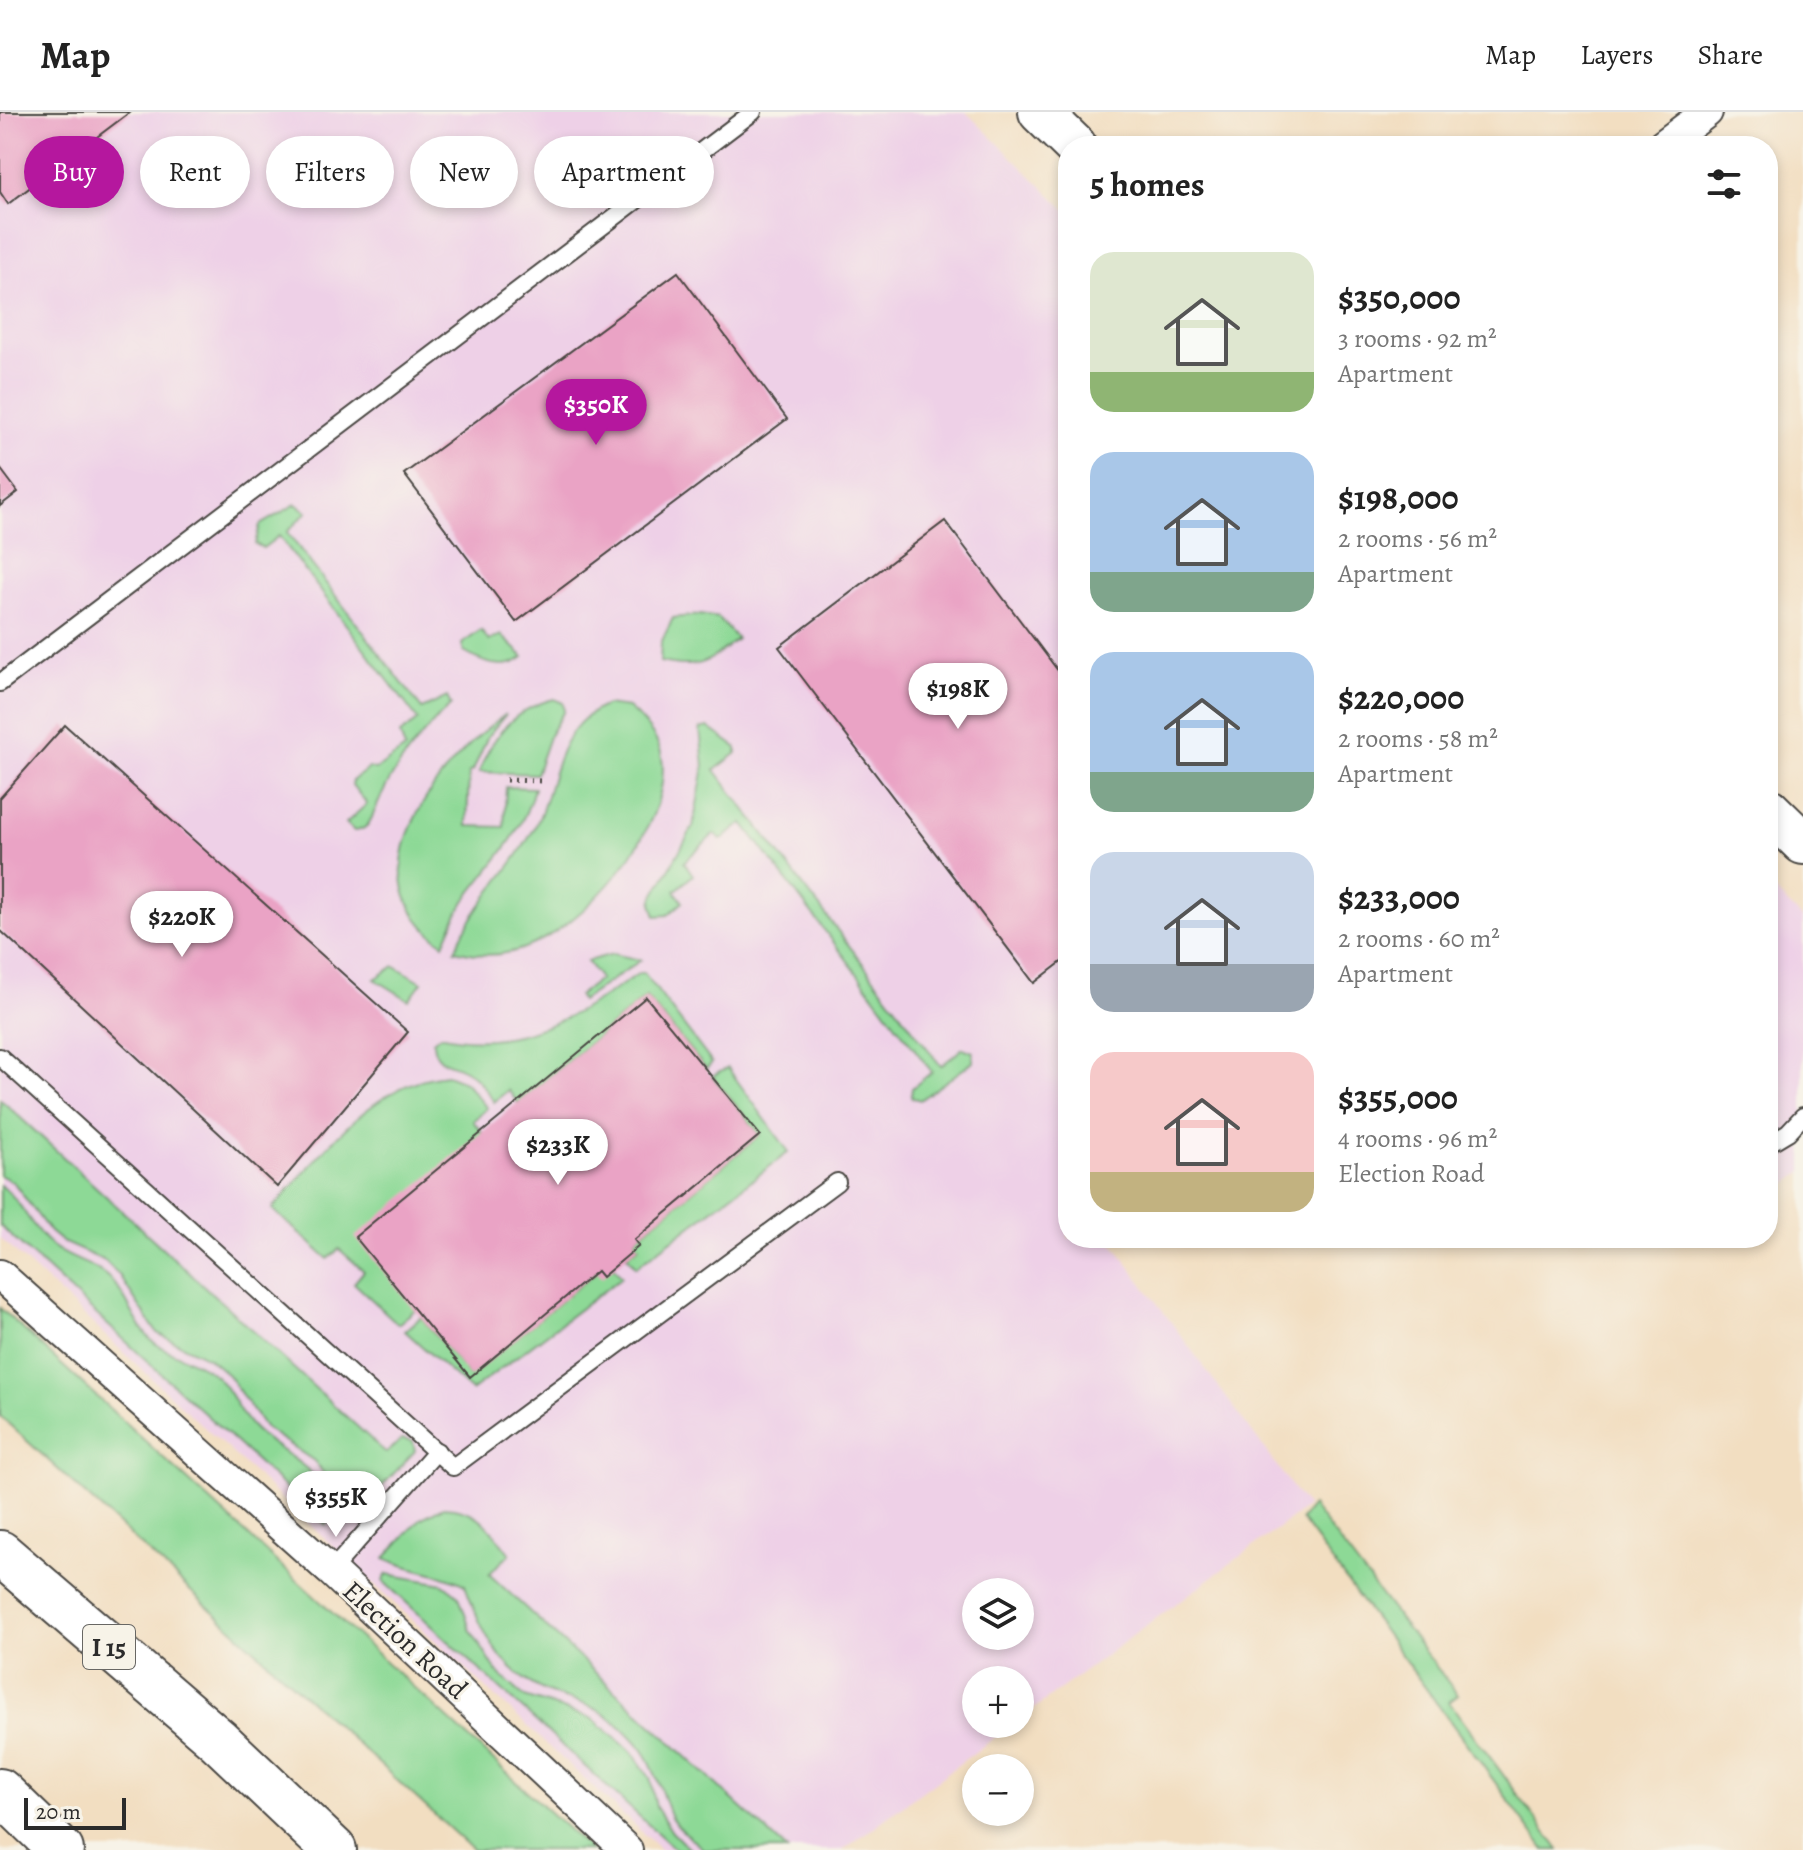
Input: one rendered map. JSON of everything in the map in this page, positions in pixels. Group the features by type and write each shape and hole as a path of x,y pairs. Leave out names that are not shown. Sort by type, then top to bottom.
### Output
{"highway":[{"name":"I 15","path":"0,1553 218,1740 334,1850"},
{"path":"218,1740 357,1850"},
{"path":"0,1791 61,1850"}],"main road":[{"path":"1040,112 1065,136"},
{"path":"1778,819 1803,843"}],"street":[{"path":"1675,136 1707,112"},
{"name":"Election Road","path":"0,1275 331,1571 627,1850"}],"lane":[{"path":"0,683 753,112"},
{"path":"0,1057 453,1467 837,1182"},
{"path":"1778,1138 1803,1116"},
{"path":"331,1571 437,1451"}],"path":[{"path":"506,780 543,781"}],"shaded area":[{"path":"0,112 966,112 1058,202 1058,1248 1116,1248 1307,1507 1034,1709 1034,1666 962,1666 962,1738 994,1738 973,1754 962,1754 962,1762 843,1850 661,1850 0,1238"},
{"path":"1778,895 1803,919 1803,1172 1778,1190"}],"green space":[{"path":"296,504 307,512 287,532 422,709 447,697 451,705 409,752 391,778 369,823 354,831 346,823 367,804 352,785 353,780 369,768 375,770 405,749 400,734 418,720 279,536 263,548 255,544 260,525"},
{"path":"700,615 719,618 737,639 702,663 685,665 660,662 661,643 673,618"},
{"path":"481,630 489,641 501,635 524,657 502,665 478,660 464,652 462,644"},
{"path":"554,699 563,703 564,711 550,734 536,774 479,772 498,735 516,716"},
{"path":"606,705 628,708 639,718 658,743 662,758 662,785 653,815 638,844 596,898 546,938 505,953 480,954 455,950 473,917 535,827 566,742 584,719"},
{"path":"506,714 488,736 473,771 469,772 467,826 504,827 506,787 534,788 516,831 466,900 444,944 416,917 403,886 403,854 413,822 431,790 454,761"},
{"path":"708,727 737,748 737,753 715,770 941,1066 963,1048 973,1052 973,1062 920,1100 911,1097 912,1088 932,1072 743,823 721,840 714,834 684,862 693,875 675,891 683,902 668,915 656,916 652,903 654,896 693,827 704,766 700,729"},
{"path":"613,954 641,960 581,1001 578,996 600,979 587,961"},
{"path":"395,966 422,982 409,1000 375,979"},
{"path":"639,973 644,973 712,1063 706,1069 646,997 518,1103 508,1090 494,1102 476,1078 440,1059 434,1049 433,1041 440,1035 494,1039 546,1026 594,1003"},
{"path":"728,1068 789,1152 636,1267 627,1256 639,1246 634,1240 760,1135 712,1076"},
{"path":"447,1075 465,1082 487,1108 473,1121 482,1132 415,1310 398,1324 354,1283 364,1271 339,1249 328,1259 272,1209 329,1145 371,1106 420,1080"},
{"path":"0,1099 386,1453 402,1439 413,1441 415,1451 344,1527 335,1489 314,1461 265,1428 228,1375 208,1358 157,1333 119,1275 105,1261 62,1242 50,1232 14,1183 0,1175"},
{"path":"0,1185 51,1245 99,1270 113,1282 149,1338 216,1376 252,1427 318,1480 330,1508 326,1525 0,1226"},
{"path":"614,1267 622,1277 471,1391 405,1331 421,1317 470,1376 597,1271"},
{"path":"0,1308 591,1850 473,1850 0,1416"},
{"path":"1312,1506 1458,1695 1449,1702 1559,1850 1545,1850 1301,1519"},
{"path":"443,1507 466,1511 489,1527 510,1554 489,1574 787,1850 704,1850 673,1820 647,1757 620,1726 600,1711 543,1690 514,1671 485,1632 465,1585 385,1558 420,1519"},
{"path":"387,1574 443,1584 459,1596 470,1629 497,1672 525,1697 593,1719 632,1752 650,1778 656,1807 672,1832 690,1850 676,1850 383,1581"}],"building":[{"path":"0,112 130,112 98,136 24,136 24,192 8,204 0,192"},
{"path":"678,272 787,419 516,622 404,474"},
{"path":"0,468 18,492 0,506"},
{"path":"945,521 1058,671 1058,965 1034,983 779,647"},
{"path":"65,725 408,1032 277,1187 0,930 0,798"},
{"path":"646,997 760,1135 634,1240 639,1246 602,1277 597,1271 470,1377 355,1237"}]}
